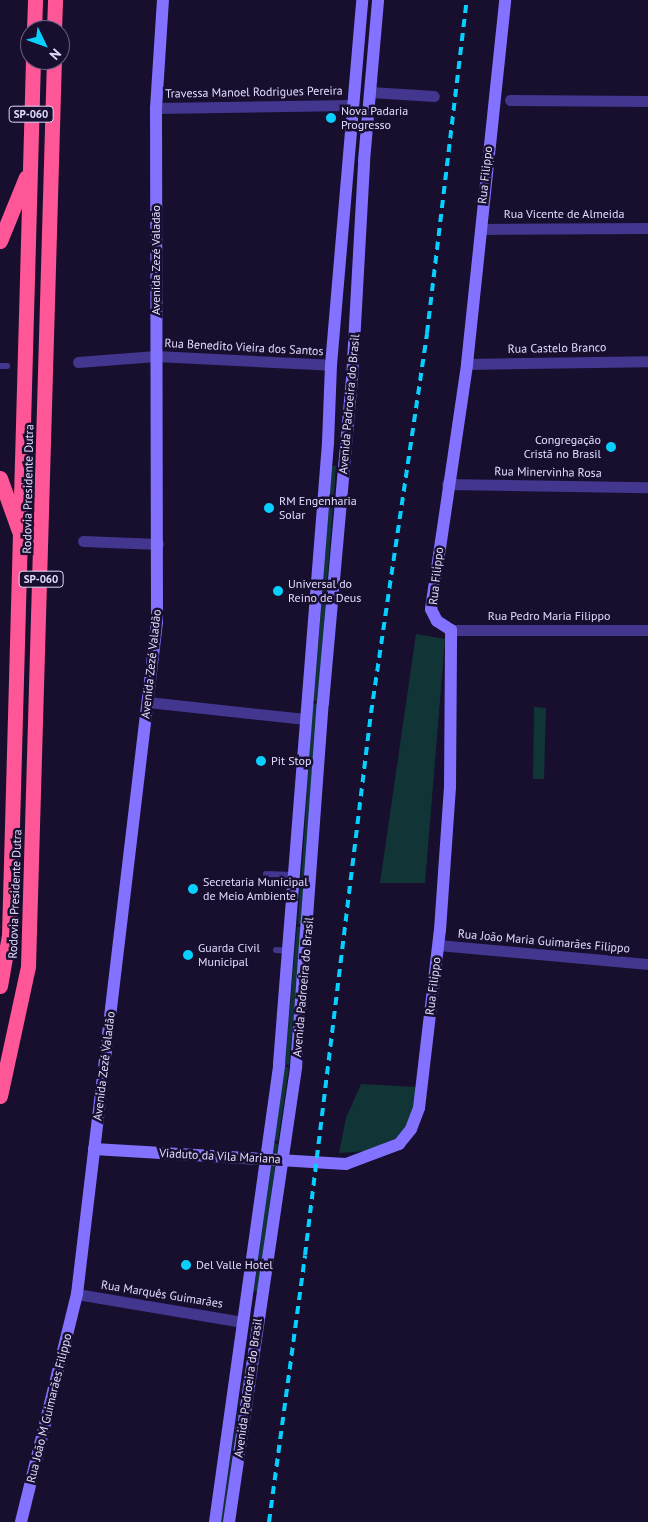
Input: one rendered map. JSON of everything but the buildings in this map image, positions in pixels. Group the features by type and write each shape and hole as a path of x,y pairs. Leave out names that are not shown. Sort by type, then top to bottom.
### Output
{"highway":[{"path":"34,20 35,0"},
{"path":"54,20 55,0"},
{"name":"Rodovia Presidente Dutra","path":"0,986 9,935 22,540 33,70"},
{"name":"Rodovia Presidente Dutra","path":"0,1096 28,966 54,70"},
{"path":"1,240 30,169"},
{"path":"0,478 22,540"}],"main road":[{"name":"Avenida Zezé Valadão","path":"77,1294 157,622 156,108 163,0"},
{"name":"Avenida Padroeira do Brasil","path":"215,1522 279,1064 295,875 331,364 362,0"},
{"name":"Avenida Padroeira do Brasil","path":"229,1522 296,1067 323,703 353,366 370,92 378,0"},
{"name":"Rua Filippo","path":"346,1164 388,1150 411,1129 419,1108 438,945 450,788 451,630 437,621 431,609 467,364 505,0"},
{"path":"331,364 341,360 353,366"},
{"path":"331,378 342,383 352,379"},
{"name":"Viaduto da Vila Mariana","path":"94,1149 346,1164"},
{"name":"Rua João M Guimarães Filippo","path":"20,1522 77,1294"}],"street":[{"path":"370,92 434,96"},
{"path":"510,100 648,100"},
{"name":"Travessa Manoel Rodrigues Pereira","path":"156,108 353,105"},
{"name":"Rua Vicente de Almeida","path":"480,229 648,228"},
{"name":"Rua Benedito Vieira dos Santos","path":"78,362 156,356 331,364"},
{"name":"Rua Castelo Branco","path":"467,364 648,360"},
{"name":"Rua Minervinha Rosa","path":"448,484 648,487"},
{"path":"83,541 158,544"},
{"name":"Rua Pedro Maria Filippo","path":"451,630 648,630"},
{"path":"148,702 305,719"},
{"name":"Rua João Maria Guimarães Filippo","path":"438,945 648,964"},
{"name":"Rua Marquês Guimarães","path":"77,1294 243,1322"}],"lane":[{"path":"266,874 295,875"},
{"path":"276,950 289,951"}],"green space":[{"path":"332,466 336,466 318,701 314,701"},
{"path":"416,634 445,639 425,883 380,883"},
{"path":"313,704 318,704 305,883 301,883"},
{"path":"534,707 546,708 544,779 533,779"},
{"path":"300,886 304,886 301,924 298,924"},
{"path":"297,927 301,927 289,1065 285,1064"},
{"path":"285,1067 289,1067 278,1141 274,1140"},
{"path":"361,1084 417,1087 418,1095 407,1128 381,1150 339,1153 346,1118"},
{"path":"274,1143 278,1144 258,1292 254,1291"},
{"path":"247,1349 223,1522 221,1522"}],"railway":[{"path":"269,1522 305,1255 371,713 427,333 467,0"}],"place":[{"name":"Nova Padaria Progresso","path":"331,118"},
{"name":"Congregação Cristã no Brasil","path":"611,447"},
{"name":"RM Engenharia Solar","path":"269,508"},
{"name":"Universal do Reino de Deus","path":"278,591"},
{"name":"Pit Stop","path":"261,761"},
{"name":"Secretaria Municipal de Meio Ambiente","path":"193,889"},
{"name":"Guarda Civil Municipal","path":"188,955"},
{"name":"Del Valle Hotel","path":"186,1265"}]}
